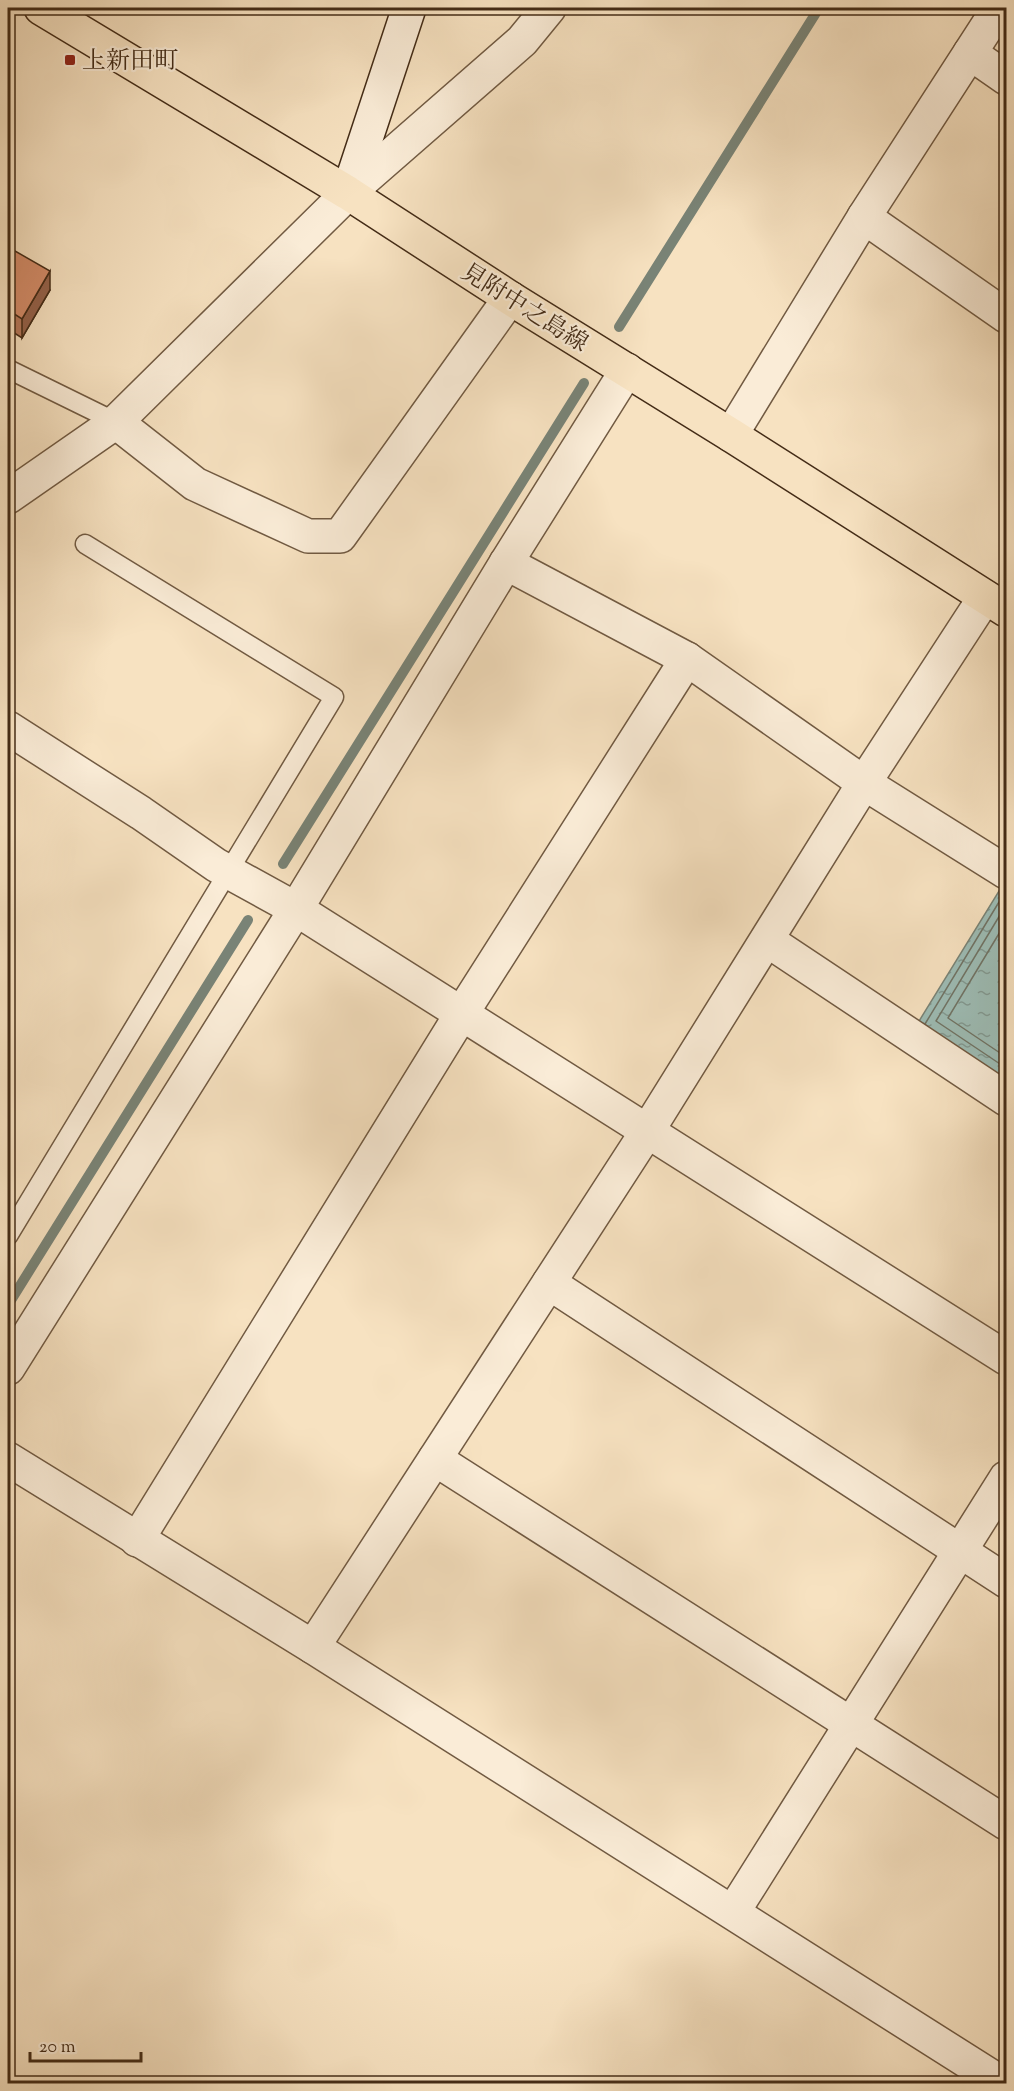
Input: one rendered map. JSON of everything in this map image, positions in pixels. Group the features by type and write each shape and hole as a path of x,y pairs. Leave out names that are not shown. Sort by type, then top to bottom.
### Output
{"main road":[{"name":"見附中之島線","path":"41,8 348,193 510,298 731,435 996,604"}],"street":[{"path":"348,193 409,8"},
{"path":"8,497 116,422 348,193 522,41 549,8"},
{"path":"731,435 864,217 999,8"},
{"path":"970,53 1006,78"},
{"path":"864,217 1006,316"},
{"path":"116,422 195,484 308,536 340,536 510,298"},
{"path":"8,1368 296,909 506,562 627,370"},
{"path":"506,562 687,659 864,783 1006,872"},
{"path":"313,1647 648,1130 864,783 996,604"},
{"path":"137,1540 462,1014 687,659"},
{"path":"8,728 228,872 296,909 1006,1358"},
{"path":"767,940 1006,1099"},
{"path":"549,1283 1006,1581"},
{"path":"8,1459 313,1647 1003,2084"},
{"path":"435,1459 1006,1823"},
{"path":"733,1912 1006,1478"}],"lane":[{"path":"8,369 116,422"},
{"path":"8,1236 334,696 85,544"}],"water":[{"path":"999,891 1006,896 1006,1084 916,1026"}],"building":[{"path":"8,247 50,271 22,319 8,310"}],"waterway":[{"path":"619,327 819,8"},
{"path":"283,864 584,383"},
{"path":"8,1305 248,920"}],"place":[{"name":"上新田町","path":"70,60"}]}
